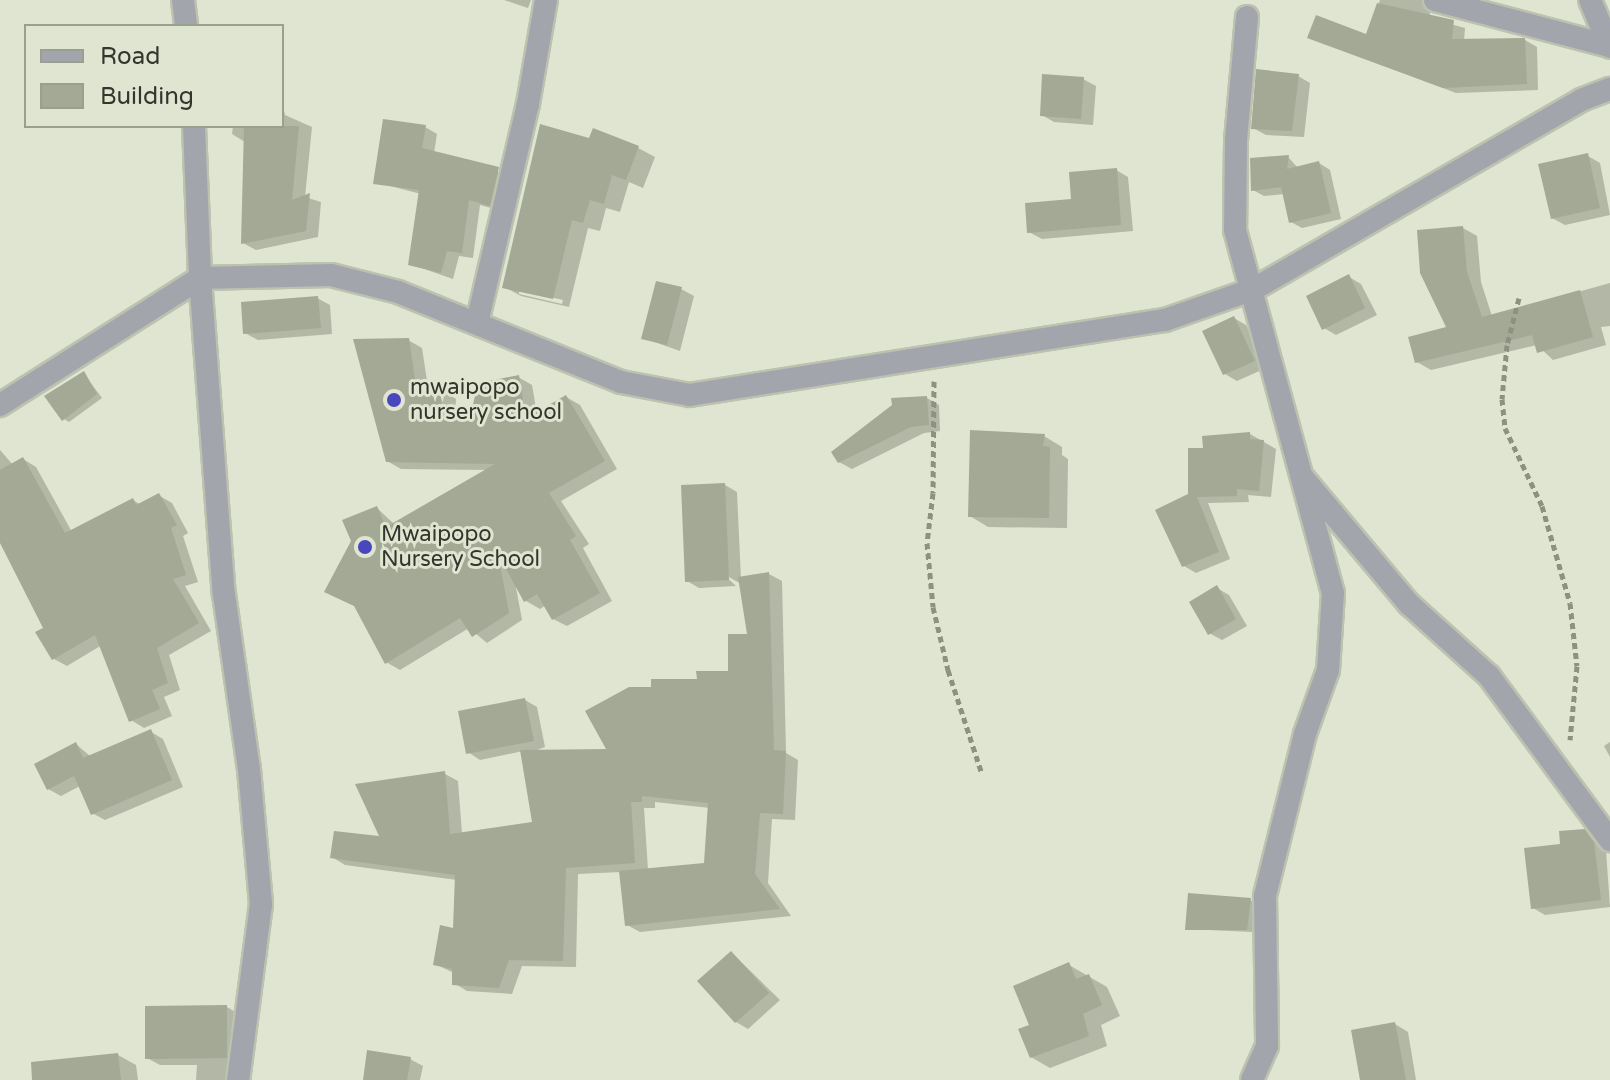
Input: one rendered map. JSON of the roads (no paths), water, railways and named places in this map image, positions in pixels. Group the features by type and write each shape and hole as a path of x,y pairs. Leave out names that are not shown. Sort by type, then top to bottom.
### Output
{"street":[{"path":"183,0 186,24"},
{"path":"477,323 528,104 546,0"},
{"path":"1435,0 1608,46"},
{"path":"1590,0 1608,46"},
{"path":"1247,17 1236,141 1235,230 1254,289 1296,470 1333,593 1333,636 1265,896 1267,1046 1252,1080"},
{"path":"0,405 200,278 331,275 398,292 621,382 690,395 1165,320 1254,289 1581,100 1610,89"},
{"path":"194,128 200,278 224,594 249,769 261,904 238,1080"},
{"path":"1296,470 1409,604 1489,676 1610,840"}],"place":[{"name":"mwaipopo nursery school","path":"394,400"},
{"name":"Mwaipopo Nursery School","path":"365,547"}]}
